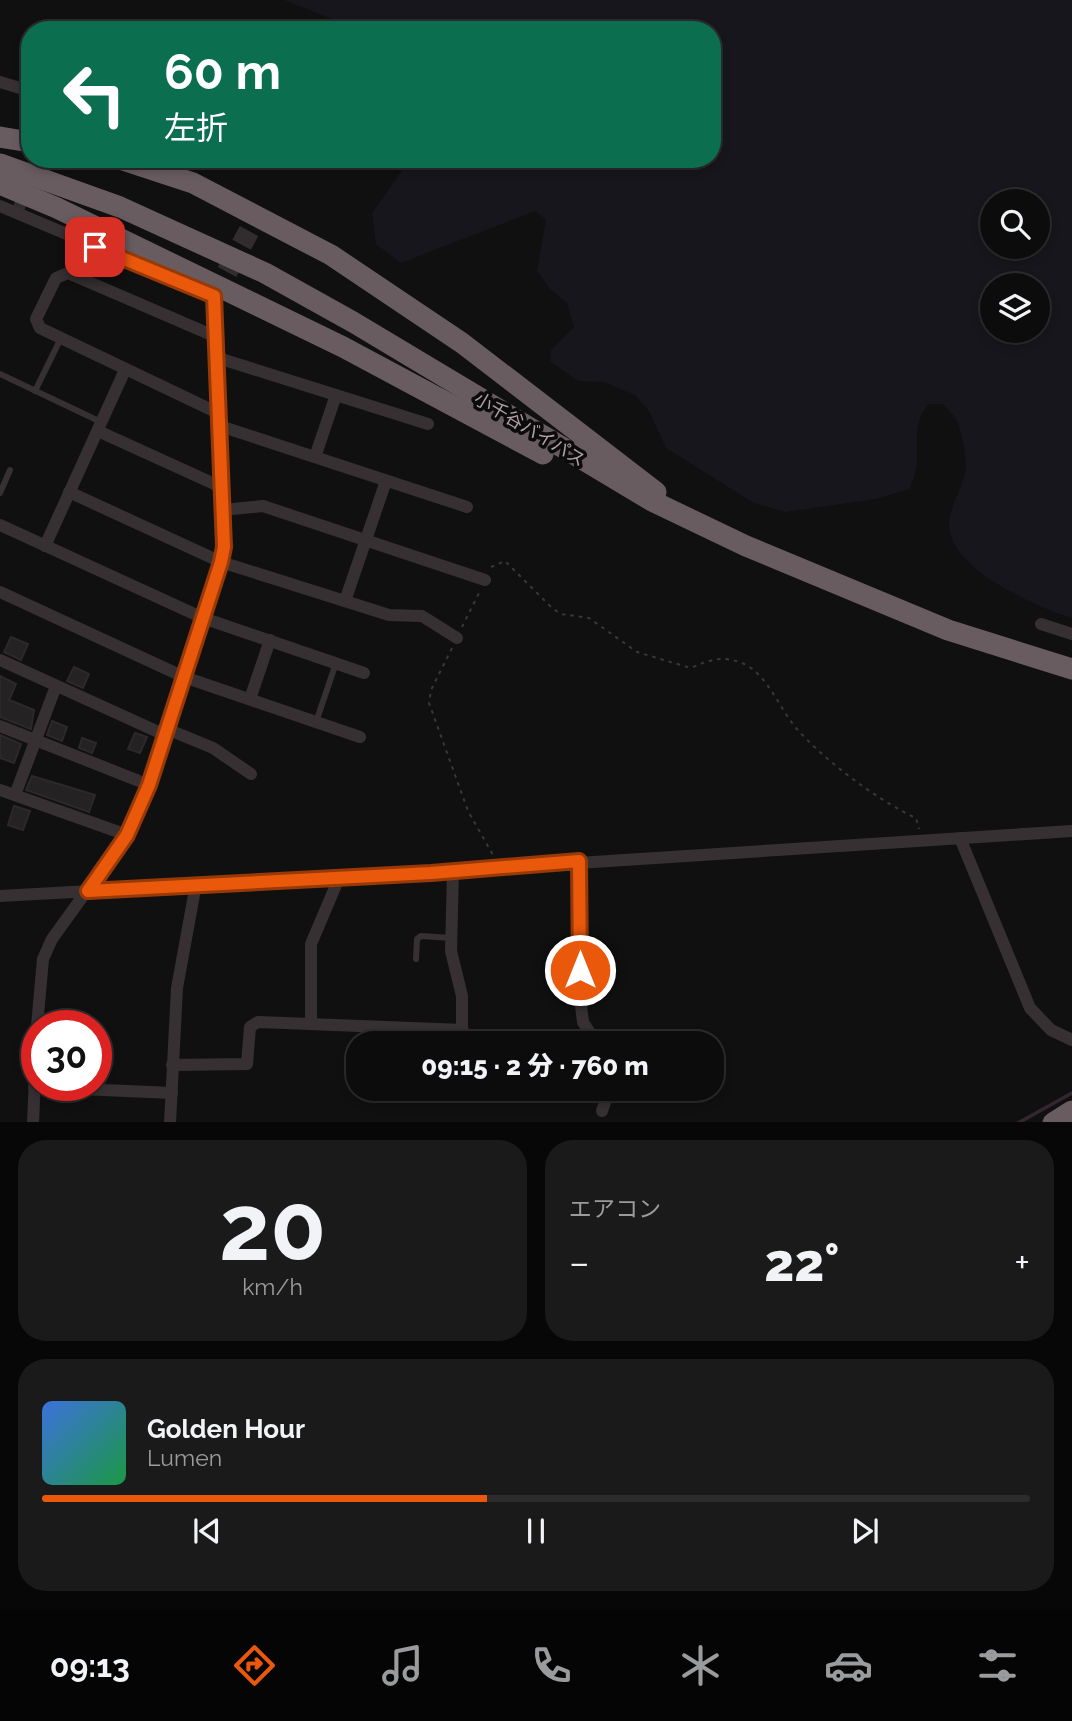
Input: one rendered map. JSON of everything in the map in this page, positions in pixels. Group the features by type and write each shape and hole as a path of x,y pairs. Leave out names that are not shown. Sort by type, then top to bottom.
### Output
{"highway":[{"path":"0,137 21,140"},
{"name":"小千谷バイパス","path":"0,164 120,207 265,273 353,321 676,513 746,546 948,630 1072,670"},
{"path":"147,168 193,183 254,223 331,255 462,343 652,487 676,513"},
{"path":"0,184 220,285 430,392 566,467 652,501"},
{"path":"1054,1122 1072,1111"}],"street":[{"path":"0,82 21,88"},
{"path":"0,206 220,285 214,336 222,510 221,562 149,785 127,835 52,939 43,959 39,1010"},
{"path":"214,336 68,273 56,278 36,319 40,328 216,412"},
{"path":"215,357 428,424"},
{"path":"45,546 125,370"},
{"path":"314,457 336,395"},
{"path":"217,425 467,507"},
{"path":"99,426 221,487"},
{"path":"345,601 386,481"},
{"path":"69,492 221,562 389,615 422,616 457,638"},
{"path":"222,510 263,506 485,580"},
{"path":"0,525 203,618 364,673"},
{"path":"0,592 184,677 360,737"},
{"path":"1041,624 1072,634"},
{"path":"250,699 270,640"},
{"path":"0,660 166,732 213,748 251,774"},
{"path":"15,795 56,686"},
{"path":"0,726 149,785"},
{"path":"0,790 127,835"},
{"path":"0,896 340,878 1072,831"},
{"path":"960,838 1030,1008 1051,1030 1072,1040"},
{"path":"579,861 580,997 583,1022 589,1031"},
{"path":"453,871 451,938 454,974 463,1003 463,1031"},
{"path":"311,1023 311,944 340,878"},
{"path":"170,1122 177,988 196,884"},
{"path":"172,1065 242,1066 248,1059 252,1024 311,1023 398,1031"},
{"path":"112,1090 172,1093"},
{"path":"33,1122 34,1101"},
{"path":"601,1111 605,1101"}],"lane":[{"path":"35,391 61,338"},
{"path":"0,374 99,426"},
{"path":"0,493 10,470"},
{"path":"316,722 336,663"},
{"path":"416,960 417,939 421,936 451,938"}],"path":[{"path":"500,868 468,811 429,702 431,690 491,566 505,561 552,608 561,614 589,618 637,652 691,668 713,658 743,663 760,675 809,741 842,770 916,818 918,841"}],"shaded area":[{"path":"284,0 1072,0 1072,618 1038,605 997,584 963,557 953,541 949,525 966,462 957,421 943,404 928,404 918,425 916,466 909,489 876,499 785,512 752,502 666,448 649,411 635,395 604,382 578,381 550,361 551,350 574,327 567,303 550,289 537,271 546,220 535,211 401,263 376,244 372,213 404,168 721,168 721,21 337,21"}],"building":[{"path":"11,637 28,644 21,660 4,652"},
{"path":"74,667 89,674 83,688 67,681"},
{"path":"0,676 16,684 9,700 34,710 31,729 0,717"},
{"path":"52,721 67,727 62,741 47,735"},
{"path":"135,733 147,737 140,753 128,749"},
{"path":"0,735 21,744 14,763 0,758"},
{"path":"82,738 96,743 92,753 79,748"},
{"path":"32,776 95,795 89,812 26,790"},
{"path":"14,806 30,811 23,830 8,825"}],"waterway":[{"path":"1020,1122 1072,1093"}],"tunnel":[{"path":"17,213 34,168"},
{"path":"227,272 249,231"}],"route":[{"path":"95,247 214,296 216,412 224,547 149,785 127,835 88,891 431,873 579,861 580,970"}]}
